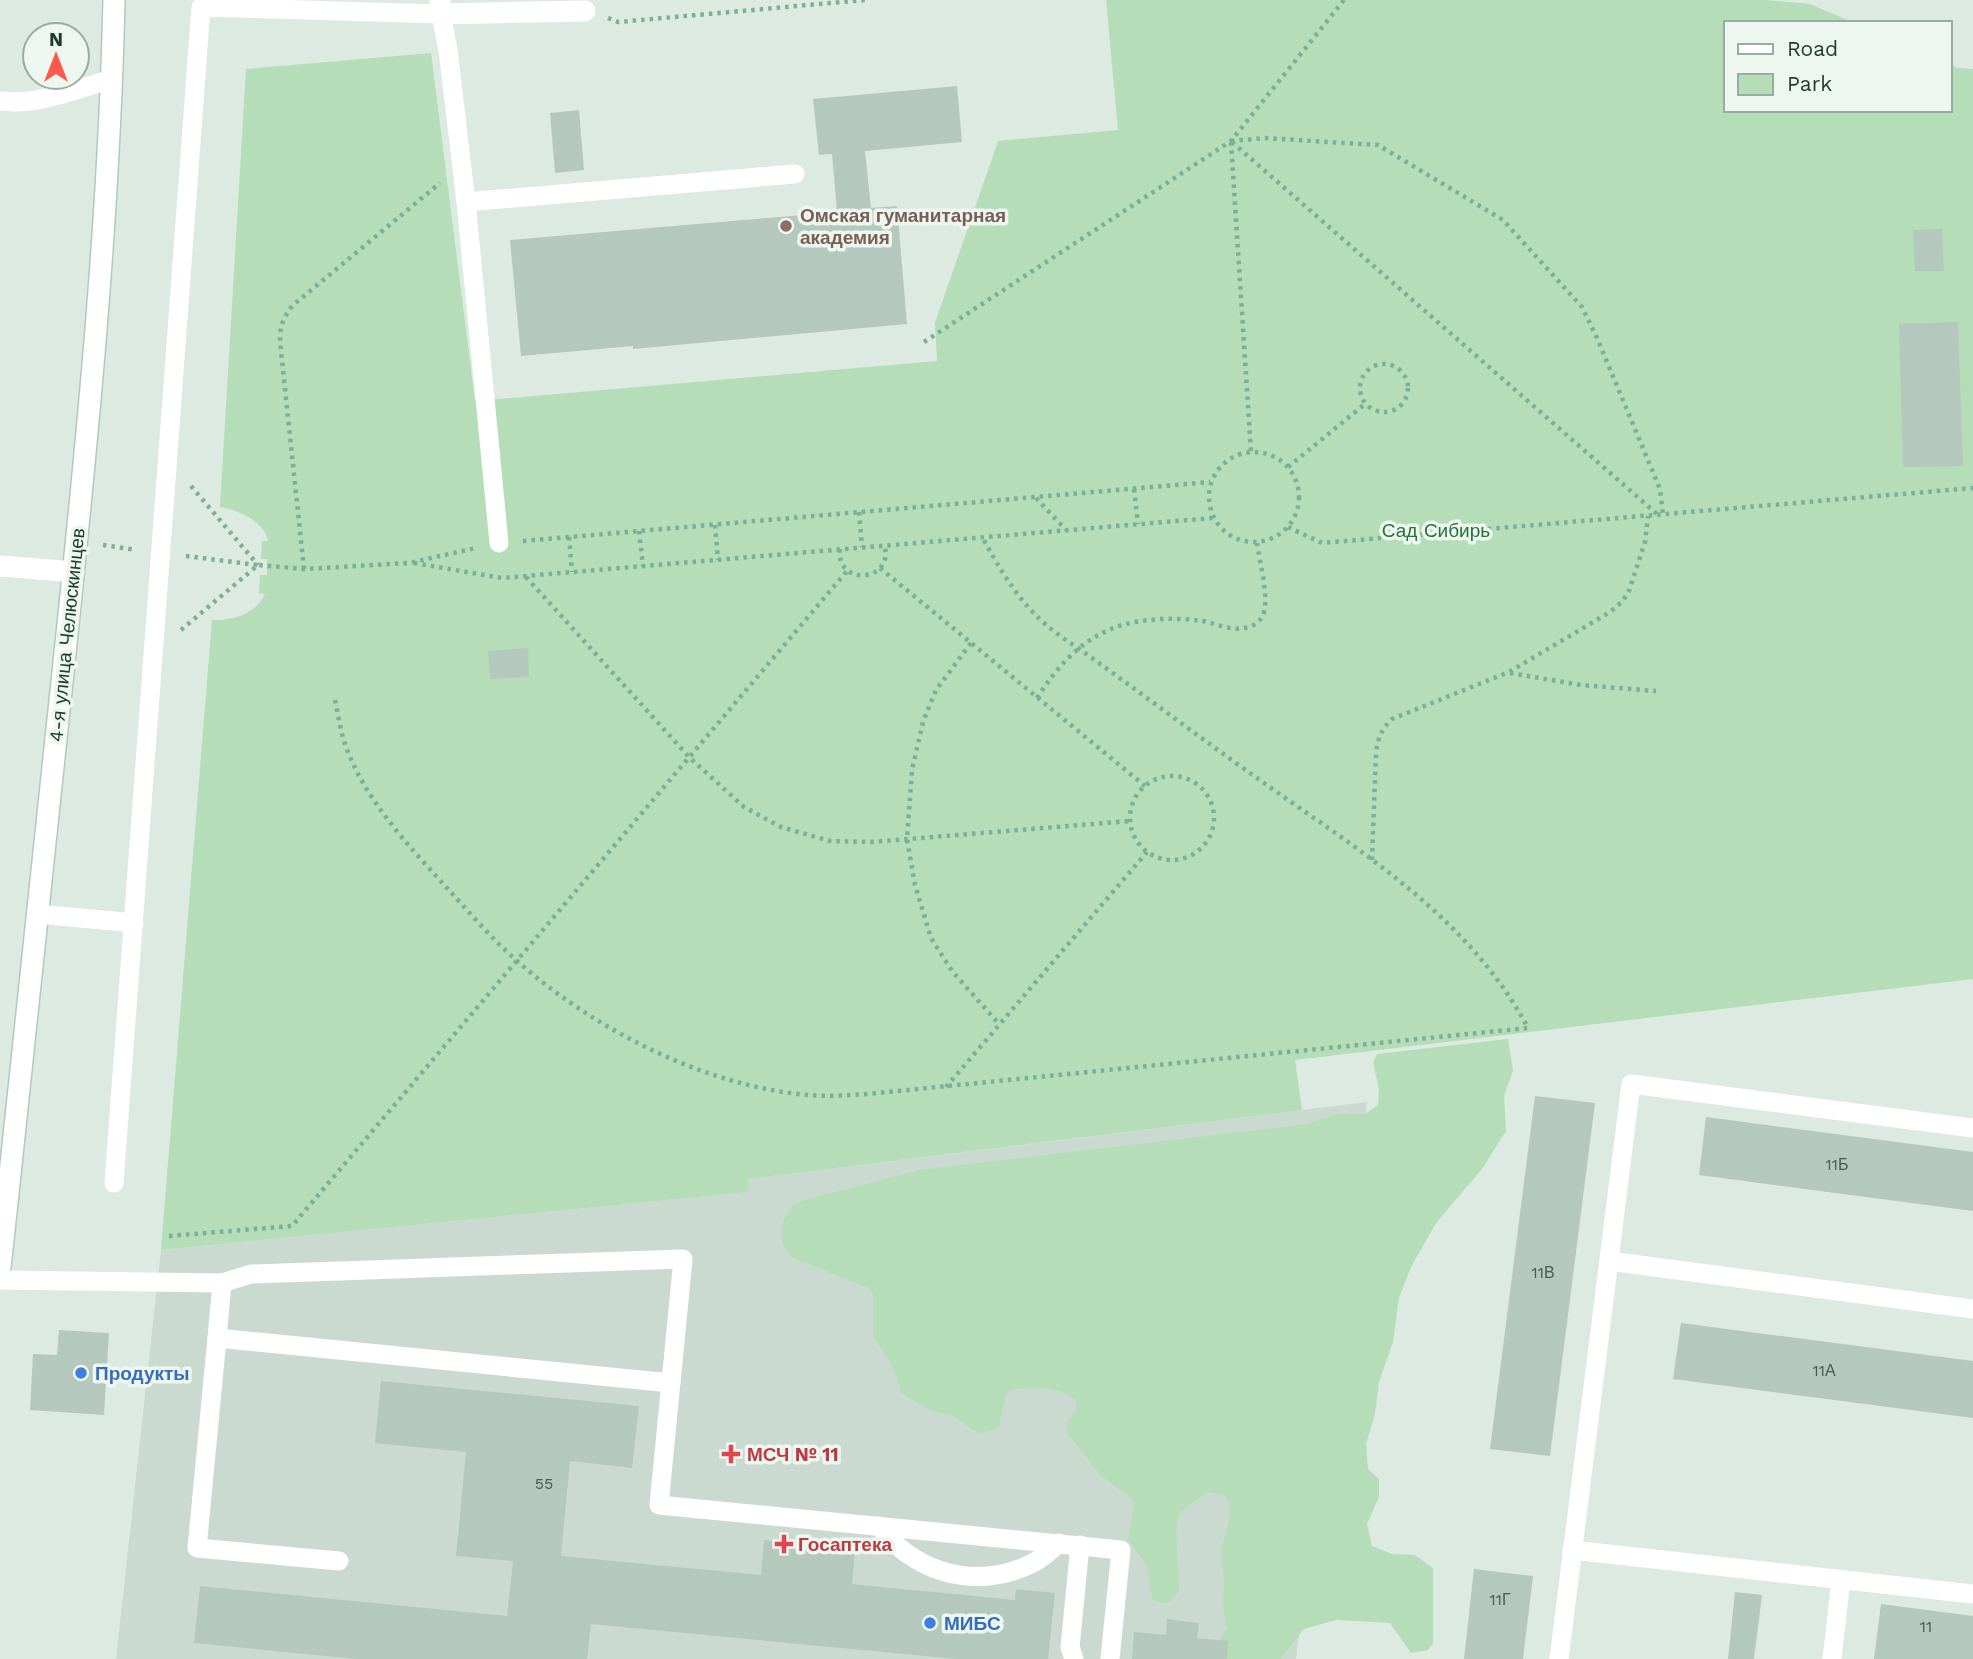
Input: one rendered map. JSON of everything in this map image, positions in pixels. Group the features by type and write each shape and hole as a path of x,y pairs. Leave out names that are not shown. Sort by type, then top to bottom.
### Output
{"main road":[{"name":"4-я улица Челюскинцев","path":"0,1267 74,572 98,311 114,0"},
{"path":"441,7 585,11"},
{"path":"0,566 74,572"}],"lane":[{"path":"114,1183 201,7 441,7 466,202 499,543"},
{"path":"0,101 10,103 56,96 112,79"},
{"path":"466,202 795,174"},
{"path":"38,914 134,923"},
{"path":"1559,1659 1631,1084 1973,1129"},
{"path":"0,1280 222,1283 251,1274 683,1259 659,1504 1121,1550 1111,1659"},
{"path":"1609,1261 1973,1309"},
{"path":"222,1283 197,1548 339,1561"},
{"path":"217,1339 671,1383"},
{"path":"879,1526 900,1549 928,1567 954,1575 1005,1575 1036,1562 1059,1543"},
{"path":"1074,1659 1070,1647 1080,1545"},
{"path":"1572,1550 1973,1594"},
{"path":"1832,1659 1841,1580"}],"path":[{"path":"585,11 618,22 865,0"},
{"path":"923,342 1231,141 1344,0"},
{"path":"1231,141 1264,138 1378,145 1503,220 1582,307 1660,489 1661,515"},
{"path":"1231,141 1251,452"},
{"path":"1231,141 1661,515"},
{"path":"304,569 281,351 282,320 292,306 443,181"},
{"path":"1383,364 1394,366 1403,373 1408,382 1408,394 1404,404 1395,411 1384,413 1373,411 1365,404 1360,394 1364,373 1373,366 1383,364"},
{"path":"1288,467 1365,404"},
{"path":"1251,452 1268,454 1288,467 1295,477 1299,494 1297,512 1288,527 1274,538 1257,542 1239,540 1223,531 1212,517 1208,500 1210,482 1219,467 1233,456 1251,452"},
{"path":"168,458 258,565 304,569 409,563 499,543 1210,482"},
{"path":"1288,527 1322,542 1973,488"},
{"path":"1135,489 1138,524"},
{"path":"1036,497 1066,530"},
{"path":"859,512 862,547"},
{"path":"1372,860 1376,753 1378,738 1384,727 1392,719 1509,672 1622,602 1629,591 1645,542 1648,516"},
{"path":"409,563 502,578 1212,517"},
{"path":"715,525 718,559"},
{"path":"639,531 643,566"},
{"path":"569,537 572,572"},
{"path":"335,700 344,741 357,771 383,813 425,864 517,961 572,1003 626,1037 689,1067 762,1088 810,1095 868,1094 1528,1028 1513,1000 1443,919 1331,827 1256,777 1053,632 1024,606 982,537"},
{"path":"1037,698 1057,668 1078,648 1111,629 1139,621 1178,619 1203,621 1227,628 1243,628 1256,624 1263,616 1265,605 1257,542"},
{"path":"840,549 842,563 847,571 864,576 873,574 880,568 885,560 884,545"},
{"path":"154,653 258,565"},
{"path":"880,568 1145,786"},
{"path":"169,1236 292,1226 847,571"},
{"path":"526,576 689,757 744,807 781,827 830,841 871,842 1130,821"},
{"path":"971,643 936,690 923,722 912,770 907,839 915,885 931,938 952,971 999,1024"},
{"path":"1509,672 1581,685 1656,691"},
{"path":"1183,777 1195,782 1205,791 1215,816 1207,842 1198,851 1186,858 1173,860 1147,852 1139,843 1130,821 1131,808 1136,796 1145,786 1156,778 1183,777"},
{"path":"946,1087 1147,852"}],"shaded area":[{"name":"МСЧ № 11","path":"1367,1102 1296,1659 116,1659 161,1250 748,1192 748,1179"}],"green space":[{"name":"Сад Сибирь","path":"1106,0 1766,0 1810,4 1849,21 1724,21 1724,112 1952,112 1952,66 1973,69 1973,979 1295,1060 1302,1110 748,1179 748,1192 161,1250 212,620 243,615 255,607 265,594 259,593 260,575 267,575 267,559 261,559 262,541 268,541 266,534 256,522 220,507 246,69 431,53 475,401 937,361 935,323 998,141 1118,130"},
{"path":"1508,1039 1513,1071 1504,1096 1506,1131 1482,1169 1436,1223 1411,1267 1399,1298 1393,1342 1379,1382 1375,1414 1366,1444 1368,1469 1379,1479 1379,1497 1367,1524 1372,1546 1392,1554 1415,1555 1433,1568 1433,1643 1428,1650 1411,1653 1390,1623 1336,1620 1304,1629 1280,1659 1209,1659 1227,1628 1221,1552 1230,1509 1224,1495 1207,1492 1180,1512 1176,1527 1179,1591 1169,1603 1152,1599 1147,1565 1128,1539 1134,1506 1131,1498 1101,1476 1068,1434 1066,1424 1077,1407 1075,1399 1052,1390 1010,1390 1005,1397 999,1427 979,1434 952,1415 933,1411 902,1394 890,1361 873,1337 873,1294 868,1288 791,1257 782,1242 782,1223 794,1203 919,1170 1308,1124 1335,1114 1365,1114 1378,1105 1379,1089 1373,1063 1377,1054"}],"building":[{"name":"Омская гуманитарная академия","path":"957,86 962,142 865,151 871,208 897,206 907,324 633,349 633,346 521,356 510,240 837,212 832,154 819,155 813,99"},
{"path":"579,110 584,170 555,173 550,113"},
{"path":"1942,229 1944,271 1915,271 1913,230"},
{"path":"1958,322 1963,466 1903,467 1899,324"},
{"path":"528,648 529,677 490,679 488,651"},
{"path":"1535,1096 1595,1103 1550,1456 1490,1449"},
{"path":"1706,1117 1973,1152 1973,1211 1699,1175"},
{"path":"1681,1323 1973,1361 1973,1418 1673,1379"},
{"name":"Продукты","path":"59,1330 109,1333 104,1415 30,1410 33,1354 57,1355"},
{"path":"381,1381 639,1406 632,1468 570,1461 561,1556 761,1575 764,1540 855,1549 852,1584 1015,1600 1016,1589 1055,1593 1048,1659 956,1659 591,1624 587,1659 357,1659 194,1643 200,1586 507,1616 513,1561 456,1556 466,1452 375,1443"},
{"path":"1474,1569 1533,1576 1523,1659 1464,1659"},
{"path":"1735,1592 1762,1595 1754,1659 1728,1659"},
{"path":"1881,1604 1973,1616 1973,1659 1874,1659"},
{"path":"1167,1619 1199,1623 1197,1638 1228,1641 1227,1659 1132,1659 1134,1632 1166,1635"}],"place":[{"name":"Омская гуманитарная академия","path":"786,226"},
{"name":"Продукты","path":"81,1373"},
{"name":"МСЧ № 11","path":"731,1454"},
{"name":"Госаптека","path":"784,1544"},
{"name":"МИБС","path":"930,1623"}]}
